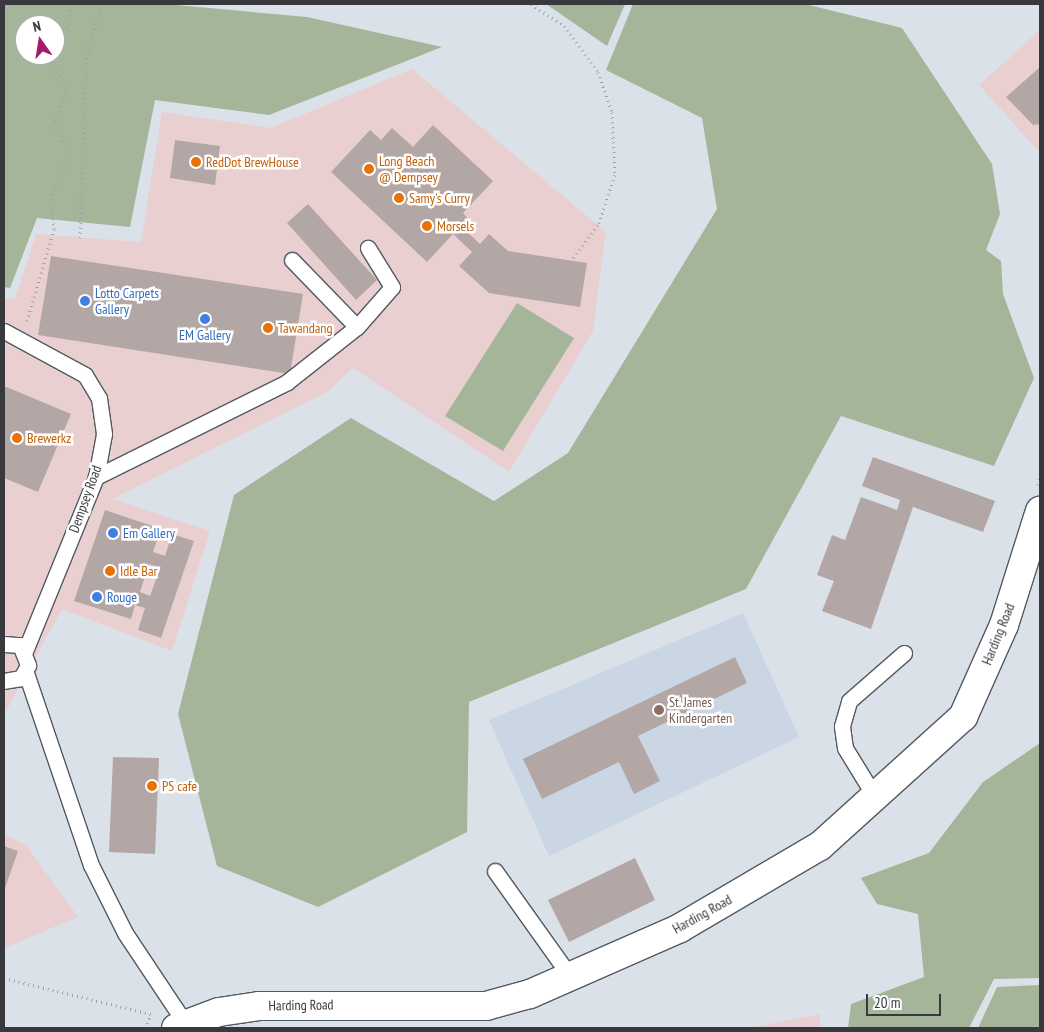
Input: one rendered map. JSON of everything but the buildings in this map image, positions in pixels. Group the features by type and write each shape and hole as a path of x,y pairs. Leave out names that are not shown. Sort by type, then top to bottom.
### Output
{"street":[{"name":"Harding Road","path":"180,1026 259,1006 476,1019 680,928 820,846 963,717 1004,625 1040,511"}],"lane":[{"path":"96,477 287,382 357,327 392,287 368,248"},
{"path":"292,260 357,327"},
{"name":"Dempsey Road","path":"4,331 23,339 85,376 99,398 104,434 96,477 25,651"},
{"path":"4,644 25,651 26,672 91,865 126,933 180,1026"},
{"path":"875,797 845,748 842,726 849,701 904,653"},
{"path":"4,680 14,681 26,672"},
{"path":"495,871 570,976"}],"path":[{"path":"65,29 69,26 70,4"},
{"path":"80,238 86,58 102,4"},
{"path":"531,4 564,26 598,72 612,112 615,175 598,225 572,260"},
{"path":"23,339 54,229 51,195 69,160 54,121 67,89 54,65"},
{"path":"4,978 150,1014 180,1026"},
{"path":"145,1028 150,1014"}],"shaded area":[{"path":"1040,30 1040,153 979,85"},
{"path":"412,69 606,232 593,331 509,472 353,368 327,392 112,499 210,531 172,651 62,609 4,715 4,298 15,299 36,234 141,242 162,112 271,128"},
{"path":"743,613 799,737 549,856 489,720"},
{"path":"4,834 26,845 78,917 4,948"},
{"path":"820,1014 820,1028 749,1028"}],"green space":[{"path":"4,4 165,4 307,17 442,47 269,115 155,100 130,227 37,218 10,288 4,287"},
{"path":"546,4 625,4 607,46"},
{"path":"633,4 805,4 902,28 992,164 1000,214 986,250 1001,261 1003,294 1034,378 994,466 841,416 746,589 469,702 467,832 318,907 217,866 178,714 234,495 351,418 494,501 568,453 717,209 702,118 606,70"},
{"path":"517,303 574,338 503,451 445,416"},
{"path":"1040,743 1040,978 994,979 969,1028 848,1028 851,1004 924,977 918,914 877,904 861,878 929,853 983,782"},
{"path":"1040,985 1040,1028 978,1028 997,987"}],"place":[{"name":"RedDot BrewHouse","path":"196,162"},
{"name":"Long Beach @ Dempsey","path":"369,169"},
{"name":"Samy's Curry","path":"399,198"},
{"name":"Morsels","path":"427,226"},
{"name":"Lotto Carpets Gallery","path":"85,301"},
{"name":"EM Gallery","path":"205,319"},
{"name":"Tawandang","path":"268,328"},
{"name":"Brewerkz","path":"17,438"},
{"name":"Em Gallery","path":"113,533"},
{"name":"Idle Bar","path":"110,571"},
{"name":"Rouge","path":"97,597"},
{"name":"St. James Kindergarten","path":"659,710"},
{"name":"PS cafe","path":"152,786"}]}
